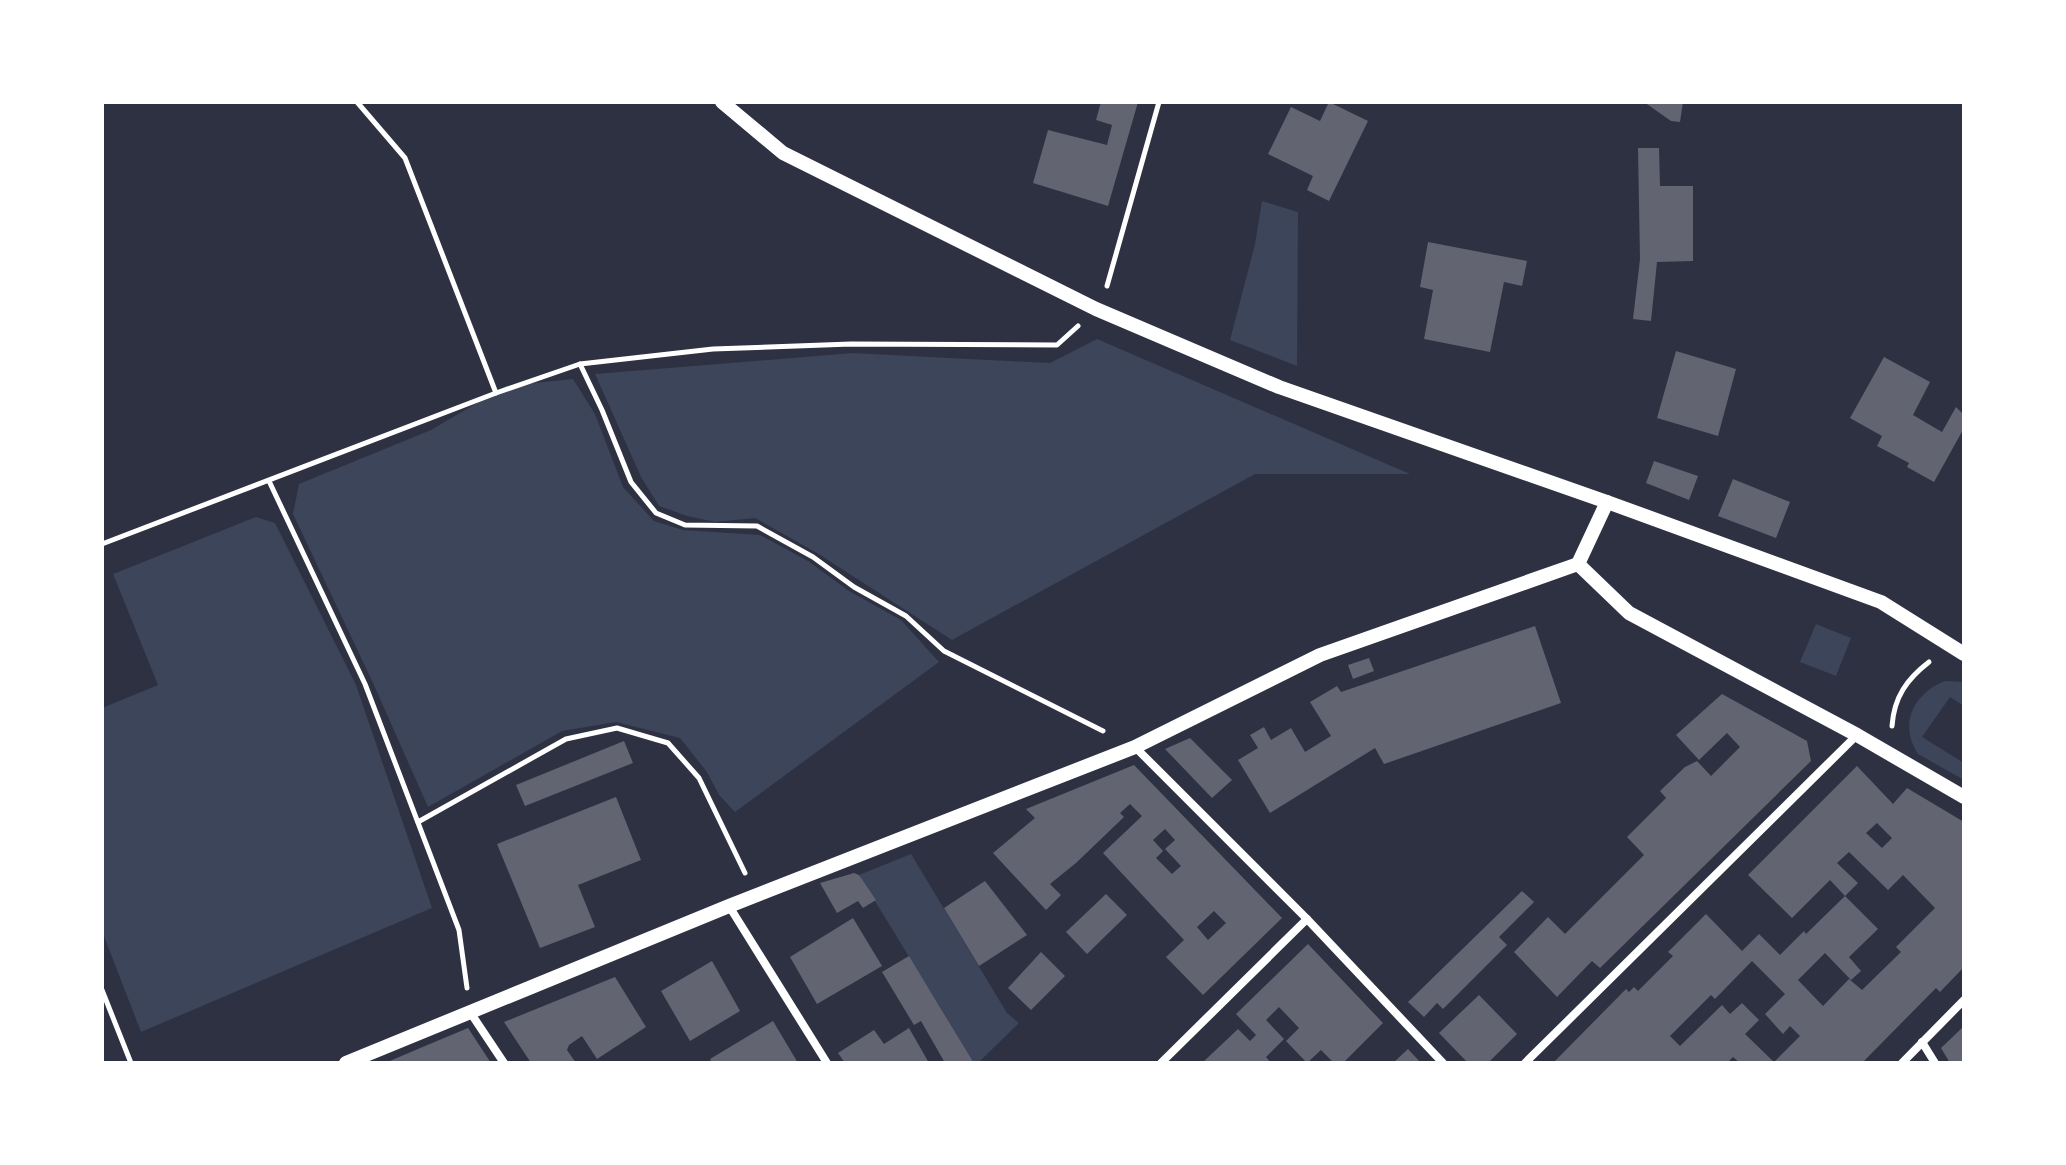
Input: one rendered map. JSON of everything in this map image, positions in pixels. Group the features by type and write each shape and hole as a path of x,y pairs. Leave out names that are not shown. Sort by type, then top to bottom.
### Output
{"street":[{"path":"722,102 783,153 1096,309 1279,387 1881,602 1964,654"},
{"path":"346,1063 729,906 1135,747 1320,655 1578,564 1607,502"},
{"path":"1578,564 1629,613 1857,735 1964,797"},
{"path":"1525,1063 1857,735"},
{"path":"1135,747 1307,919 1443,1063"},
{"path":"729,906 827,1063"},
{"path":"1161,1063 1307,919"},
{"path":"1902,1063 1964,1000"},
{"path":"470,1012 504,1063"},
{"path":"1922,1042 1935,1063"}],"path":[{"path":"357,102 405,158 496,393"},
{"path":"102,544 496,393 580,364 713,349 851,344 1057,345 1096,309 1106,289 1159,102"},
{"path":"580,364 631,482 656,513 685,525 757,526 813,557 854,587 906,616 944,651 1135,747"},
{"path":"269,481 365,684 459,930 470,1012"},
{"path":"1893,756 1895,704 1914,673 1933,658 1944,642"},
{"path":"418,822 566,739 617,728 668,743 699,778 755,896"},
{"path":"102,990 131,1063"}],"shaded area":[{"path":"1262,201 1298,212 1297,366 1230,340 1255,244"},
{"path":"1097,339 1410,474 1255,474 952,640 817,553 755,518 715,522 659,506 641,477 595,374 853,353 1050,363"},
{"path":"573,379 595,414 623,487 654,521 683,530 760,535 808,561 849,591 901,620 939,662 735,812 719,795 707,772 680,738 616,722 562,731 428,807 293,514 299,484 431,430 506,386"},
{"path":"256,517 275,523 356,685 432,908 141,1032 102,931 102,708 158,685 113,574"},
{"path":"1816,624 1851,638 1836,676 1800,662"},
{"path":"1945,681 1964,682 1964,706 1950,697 1922,737 1964,763 1964,780 1918,754 1909,732 1912,711 1918,701 1934,686"},
{"path":"911,854 1007,1013 1019,1023 978,1063 974,1063 859,875"}],"building":[{"path":"1101,102 1138,102 1108,206 1033,183 1048,130 1107,145 1112,125 1096,120"},
{"path":"1329,102 1368,121 1329,201 1307,190 1313,176 1268,154 1291,107 1320,121"},
{"path":"1644,102 1683,102 1680,122 1671,121"},
{"path":"1638,148 1659,148 1660,186 1693,186 1693,261 1657,262 1651,321 1633,319 1640,259"},
{"path":"1428,242 1527,261 1522,286 1504,282 1490,352 1424,339 1433,290 1420,287"},
{"path":"1676,351 1736,369 1718,436 1657,418"},
{"path":"1884,357 1930,382 1913,415 1942,432 1956,407 1964,415 1964,428 1934,482 1907,467 1909,463 1877,446 1882,436 1850,418"},
{"path":"1654,461 1698,476 1689,500 1646,483"},
{"path":"1733,479 1790,502 1776,538 1718,516"},
{"path":"1535,626 1561,703 1384,764 1375,748 1270,813 1238,760 1258,748 1250,735 1264,727 1271,740 1291,728 1305,752 1331,736 1310,702 1337,686 1341,692"},
{"path":"1369,658 1374,671 1353,679 1348,665"},
{"path":"1722,694 1807,741 1811,761 1600,968 1592,961 1557,997 1514,952 1548,917 1565,934 1644,855 1627,837 1666,798 1660,791 1685,767 1697,761 1711,776 1740,747 1727,733 1699,760 1676,735"},
{"path":"1190,738 1232,780 1212,798 1165,749"},
{"path":"624,741 633,763 525,806 516,785"},
{"path":"1134,765 1282,918 1203,995 1166,957 1184,940 1103,853 1142,816 1130,804 1120,813 1124,817 1050,884 1061,895 1046,910 993,853 1035,818 1026,809","holes":["1165,829 1175,840 1165,849 1181,866 1172,874 1156,858 1163,851 1153,840","1214,911 1226,923 1208,940 1197,927"]},
{"path":"1857,766 1893,804 1907,788 1964,822 1964,967 1940,992 1936,988 1862,1063 1740,1063 1733,1057 1727,1063 1553,1063 1626,989 1629,992 1634,987 1638,991 1673,956 1668,952 1706,914 1742,951 1759,934 1780,955 1804,931 1806,934 1845,896 1830,880 1792,918 1748,875","holes":["1877,823 1892,838 1882,848 1866,833","1849,852 1888,890 1903,875 1935,908 1896,947 1901,952 1862,990 1849,979 1823,1006 1798,980 1825,953 1851,980 1861,971 1849,957 1878,929 1845,896 1858,883 1837,863","1752,961 1785,994 1765,1014 1783,1034 1790,1026 1800,1036 1774,1062 1745,1034 1759,1020 1742,1003 1730,1014 1722,1005 1680,1046 1670,1036 1711,995 1715,999"]},
{"path":"616,797 641,860 578,885 595,927 540,948 497,844"},
{"path":"854,873 859,875 876,900 863,908 858,901 837,913 820,883"},
{"path":"985,881 1027,935 979,966 944,908"},
{"path":"1522,891 1534,902 1499,937 1507,945 1443,1009 1437,1003 1424,1017 1408,1002"},
{"path":"1106,894 1127,915 1087,954 1066,932"},
{"path":"853,918 882,966 817,1004 790,957"},
{"path":"1308,944 1383,1023 1343,1063 1334,1063 1321,1050 1307,1063 1286,1041 1299,1028 1279,1007 1266,1020 1284,1039 1266,1057 1271,1063 1202,1063 1238,1029 1250,1041 1256,1035 1236,1014"},
{"path":"1041,952 1065,976 1031,1010 1008,988"},
{"path":"909,956 974,1063 945,1063 921,1021 914,1025 882,972"},
{"path":"712,961 740,1011 690,1041 661,991"},
{"path":"615,977 646,1027 597,1059 582,1036 567,1050 576,1063 531,1063 504,1022"},
{"path":"1479,995 1517,1034 1488,1063 1468,1063 1439,1033"},
{"path":"773,1021 798,1063 712,1063 710,1059"},
{"path":"1964,1026 1964,1063 1950,1063 1941,1048"},
{"path":"468,1028 491,1063 385,1063 425,1046"},
{"path":"909,1028 929,1063 845,1063 838,1053 874,1030 884,1044"},
{"path":"1408,1049 1421,1063 1393,1063"}]}
